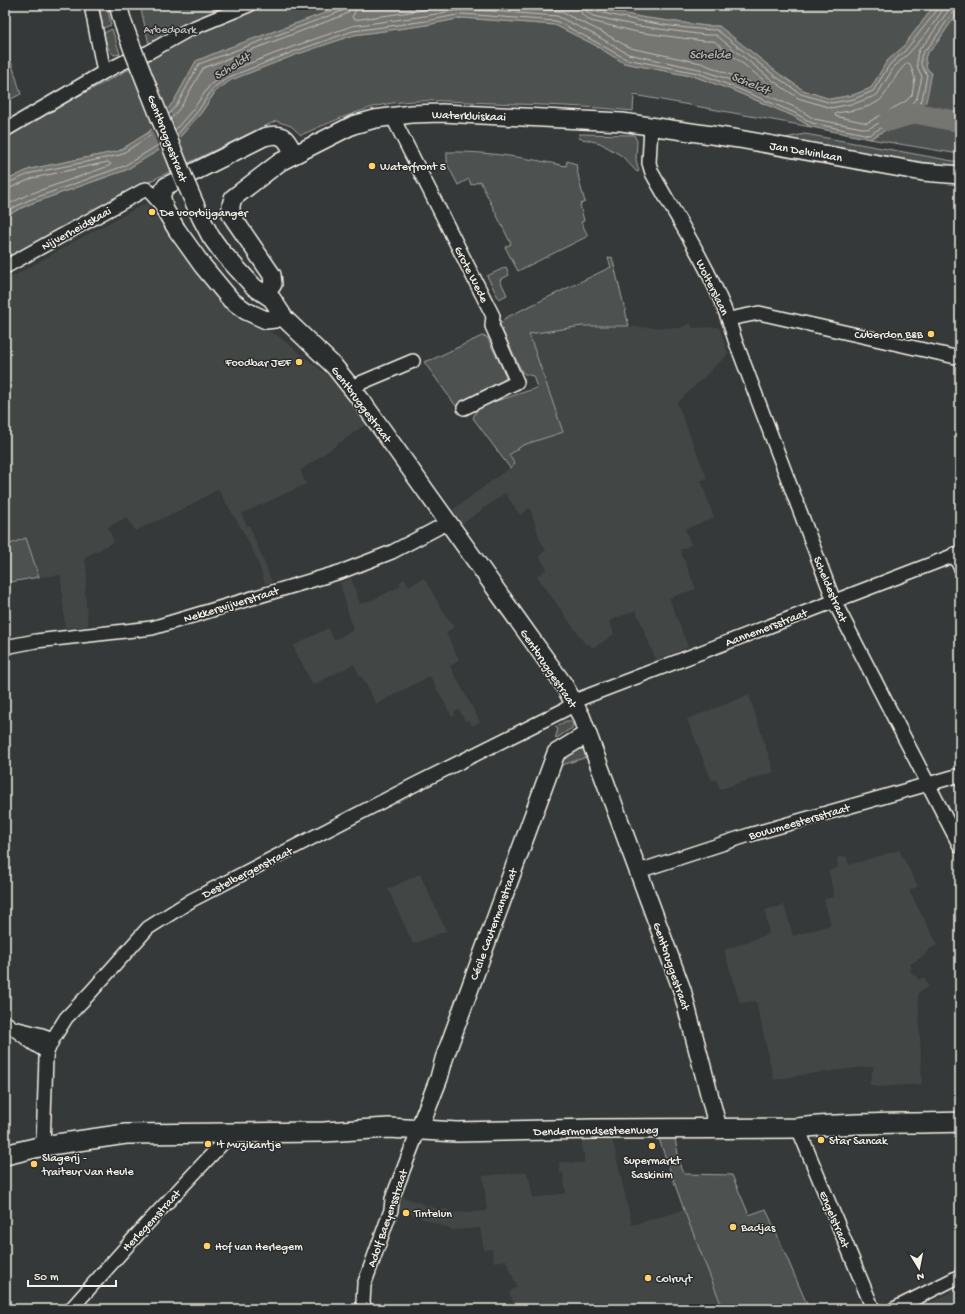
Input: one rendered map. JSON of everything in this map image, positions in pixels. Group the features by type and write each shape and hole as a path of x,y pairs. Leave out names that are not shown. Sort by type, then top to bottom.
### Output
{"main road":[{"name":"Dendermondsesteenweg","path":"5,1155 43,1146 126,1134 324,1132 389,1128 457,1132 798,1128 915,1122 960,1122"}],"street":[{"path":"91,5 104,72"},
{"name":"Gentbruggestraat","path":"118,5 129,56 201,218 211,237 222,252 254,287 272,299 285,319 334,366 351,387 564,685 575,703 682,990 718,1128"},
{"path":"5,130 129,56 149,52 188,30 249,5"},
{"name":"Waterkluiskaai","path":"266,294 272,284 272,275 234,221 231,215 233,198 280,162 353,125 392,116 411,114 449,114 622,122 651,126"},
{"name":"Grote Wede","path":"392,116 493,316 492,326 517,382 464,408"},
{"name":"Jan Delvinlaan","path":"651,126 739,139 923,172 960,175"},
{"name":"Wolterslaan","path":"651,126 649,163 652,173 712,281 729,320 759,312 960,358"},
{"path":"282,314 275,319 266,320 246,312 231,300 202,265 177,230 165,210 161,195 166,186 264,137 276,134 280,136 290,146 294,154"},
{"name":"Nijverheidskaai","path":"5,267 146,189 165,210"},
{"path":"240,307 266,294"},
{"name":"Scheldestraat","path":"729,320 734,340 834,601 960,846"},
{"path":"351,387 413,360"},
{"name":"Nekkersvijverstraat","path":"5,647 36,641 152,628 343,571 392,552 447,523"},
{"path":"957,554 960,567"},
{"name":"Aannemersstraat","path":"575,703 589,695 957,554"},
{"name":"Destelbergenstraat","path":"43,1146 47,1052 53,1039 66,1018 148,928 192,900 575,703"},
{"name":"Cécile Cautermanstraat","path":"419,1129 556,753 587,734"},
{"name":"Bouwmeestersstraat","path":"639,872 749,835 960,775"},
{"path":"9,1025 53,1039"},
{"path":"9,1025 47,1052"},
{"name":"Engelstraat","path":"798,1128 873,1309"},
{"name":"Adolf Baeyensstraat","path":"362,1307 364,1285 391,1210 392,1199 419,1129"},
{"name":"Herlegemstraat","path":"71,1309 139,1232 232,1133"},
{"path":"894,1309 960,1276"}],"shaded area":[{"path":"146,203 174,244 218,300 238,318 278,336 336,382 366,424 300,471 306,484 241,514 247,526 249,525 272,582 265,584 257,559 244,533 218,489 189,506 135,531 127,517 108,527 114,542 85,557 87,576 85,592 88,626 65,628 61,575 39,577 26,539 5,546 5,281"},
{"path":"690,323 693,328 719,327 728,354 677,403 707,478 701,481 714,518 685,529 691,545 680,550 696,589 669,598 688,647 656,660 636,610 609,621 614,634 593,648 589,643 586,645 537,576 547,569 539,556 546,550 540,540 530,508 520,515 505,493 462,524 452,510 515,464 509,455 523,445 562,432 528,333 582,326 681,328"},
{"path":"351,578 360,604 370,601 401,586 399,582 405,579 409,586 424,578 454,627 446,633 459,660 450,666 480,722 472,726 469,720 465,721 459,710 454,712 455,715 452,717 430,676 376,704 354,664 313,685 293,646 328,628 334,640 353,630 340,583"},
{"path":"749,695 774,772 720,789 716,779 712,781 687,719"},
{"path":"899,850 918,886 909,891 938,945 929,949 924,956 910,964 912,969 910,970 914,976 916,975 918,980 924,977 929,987 918,992 922,1084 878,1087 869,1084 874,1066 807,1074 774,1080 756,1001 740,1003 724,950 769,934 765,910 784,905 793,936 831,925 824,899 834,897 829,871 838,867 837,858 846,856 849,865"},
{"path":"420,874 446,931 413,944 388,889"},
{"path":"612,1138 632,1225 684,1210 723,1309 516,1309 509,1292 517,1287 506,1260 494,1262 492,1249 484,1250 480,1228 453,1230 396,1208 400,1196 440,1210 448,1209 449,1213 487,1211 483,1176 527,1172 533,1198 566,1193 563,1173 560,1173 559,1162 584,1163 582,1139"},
{"path":"960,1287 960,1309 918,1309 940,1298"}],"green space":[{"path":"99,5 107,5 111,25 103,28"},
{"name":"Arbedpark","path":"140,5 347,5 196,61 174,101 149,132 119,151 30,169 5,181 5,139 50,111 128,70 152,74 146,55 151,53"},
{"path":"586,5 935,5 902,48 887,61 871,88 853,95 830,99 803,90 778,73 719,26 706,26 640,17"},
{"path":"960,9 960,153 870,139 915,113 932,73 927,69 925,58 927,53 934,47"},
{"path":"462,18 555,25 593,44 624,63 696,77 732,90 793,116 811,127 634,95 633,111 563,106 420,101 391,103 377,106 348,115 301,135 291,126 276,121 144,184 5,260 5,216 30,204 126,170 179,138 201,113 216,91 231,80 295,55 354,35 427,25"},
{"path":"112,29 120,54 114,55 108,48 106,42 104,33"},
{"path":"11,61 21,94 5,102 5,65"},
{"path":"579,134 634,135 637,141 636,160 639,171 637,172 622,156 600,143 578,138"},
{"path":"805,134 953,161 960,161 960,169 924,166 775,140"},
{"path":"447,152 506,156 566,166 567,161 576,164 585,202 580,204 584,221 581,222 588,236 518,271 505,247 511,244 480,181 471,185 469,179 458,185 447,164"},
{"path":"612,257 629,326 582,326 529,334 563,432 523,445 509,455 515,464 510,468 473,418 478,407 537,388 533,376 522,372 500,325 505,318 611,267 608,258"},
{"path":"506,267 509,275 500,280 507,295 499,299 487,276"},
{"path":"482,336 487,337 506,376 504,382 456,406 424,362"},
{"path":"26,538 39,577 5,583 5,546"},
{"path":"566,721 570,721 573,724 572,728 555,739 558,729 555,727"},
{"path":"579,749 585,749 587,757 562,765 563,758"},
{"name":"Badjas","path":"659,1139 675,1139 681,1169 684,1174 732,1175 749,1215 766,1209 809,1309 723,1309 684,1210"}],"water":[{"name":"Schelde","path":"347,5 586,5 640,17 706,26 719,26 778,73 803,90 830,99 853,95 871,88 887,61 902,48 935,5 960,5 960,9 934,47 927,53 925,58 927,69 932,73 926,102 915,113 870,139 811,127 793,116 732,90 696,77 624,63 593,44 555,25 462,18 427,25 354,35 295,55 231,80 216,91 201,113 179,138 126,170 30,204 5,216 5,181 30,169 119,151 149,132 174,101 196,61"}],"pier":[{"path":"167,106 180,140 160,151 151,127"}],"waterway":[{"name":"Scheldt","path":"889,121 915,113 960,121"}],"place":[{"name":"Waterfront 5","path":"372,166"},
{"name":"De voorbijganger","path":"152,212"},
{"name":"Cuberdon B&B","path":"931,334"},
{"name":"Foodbar JEF","path":"299,362"},
{"name":"Star Sancak","path":"821,1140"},
{"name":"'t Muzikantje","path":"208,1144"},
{"name":"Supermarkt Saskinim","path":"652,1146"},
{"name":"Slagerij - traiteur Van Heule","path":"34,1164"},
{"name":"Tintelun","path":"406,1213"},
{"name":"Badjas","path":"733,1227"},
{"name":"Hof van Herlegem","path":"207,1246"},
{"name":"Colruyt","path":"648,1278"}]}
